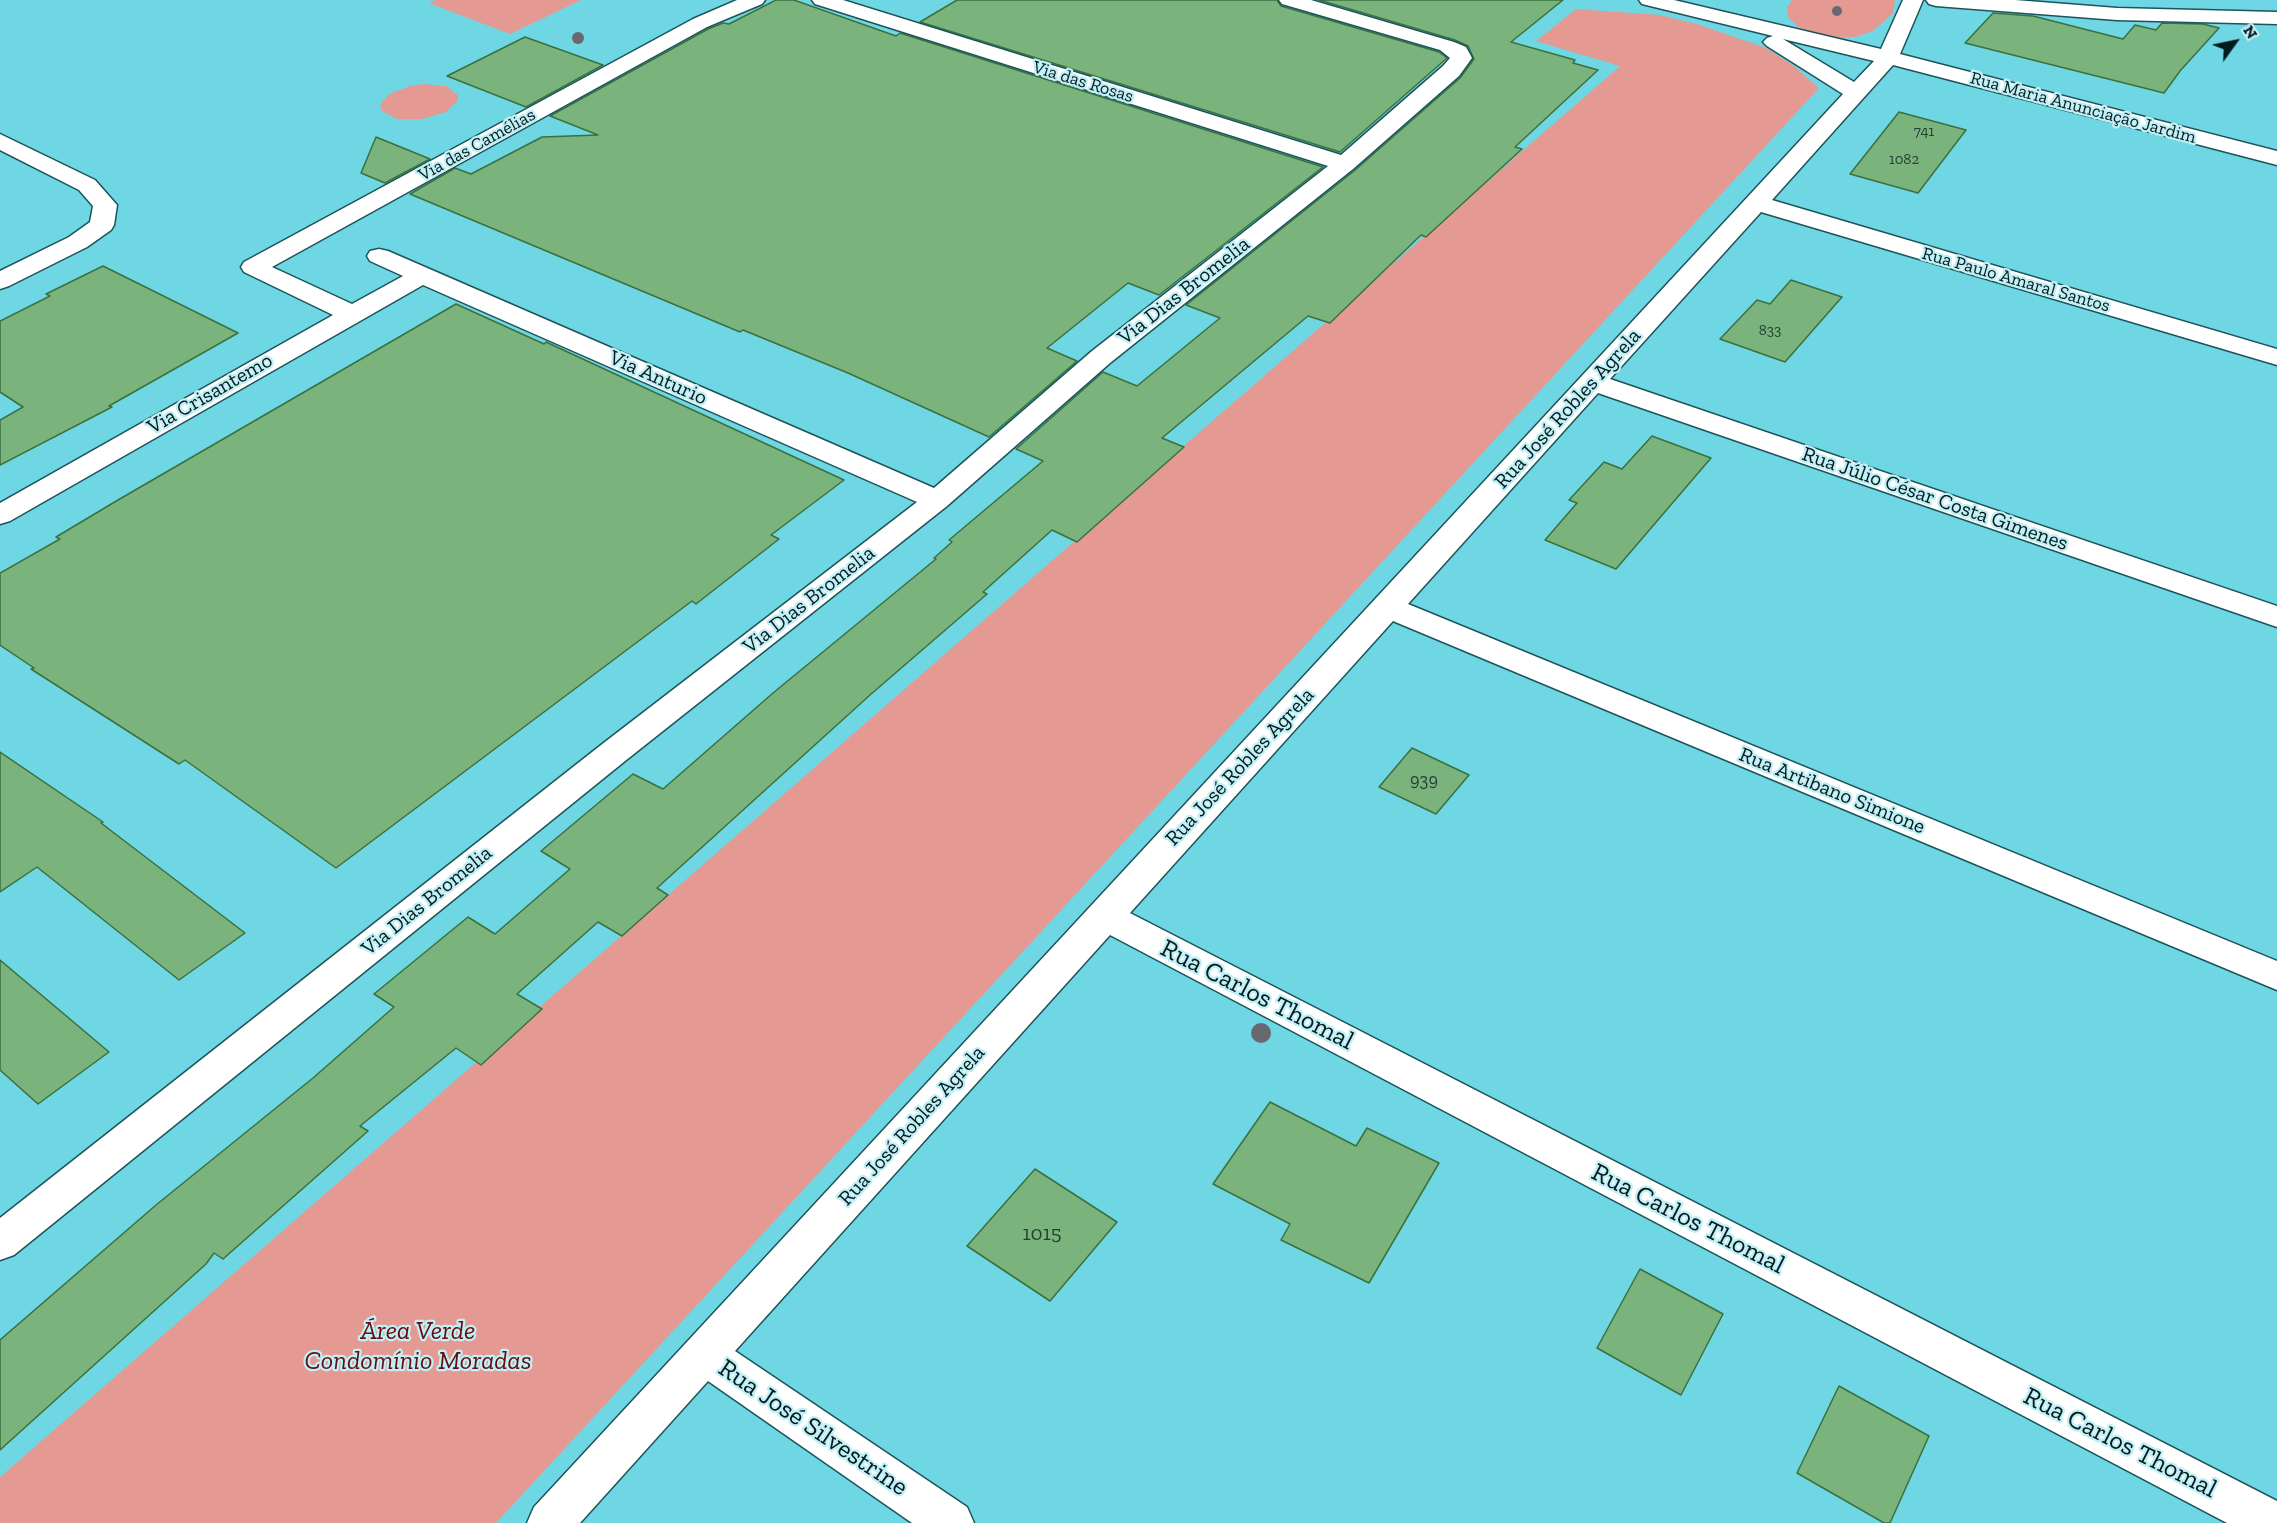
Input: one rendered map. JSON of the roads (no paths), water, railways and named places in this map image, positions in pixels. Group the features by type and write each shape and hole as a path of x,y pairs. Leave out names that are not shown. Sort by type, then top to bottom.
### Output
{"street":[{"path":"696,0 700,23"},
{"name":"Via das Camélias","path":"352,314 253,267 700,23 755,0"},
{"name":"Via das Rosas","path":"822,0 1345,164"},
{"name":"Via Dias Bromelia","path":"0,1242 594,768 937,500 1101,357 1345,164 1451,71 1461,58 1458,52 1447,46 1288,0"},
{"path":"1649,0 1718,18 1792,51 1857,93"},
{"name":"Rua José Robles Agrela","path":"550,1523 1857,93 1888,58 1913,0"},
{"path":"1936,0 2117,14 2277,18"},
{"path":"1718,18 1741,5"},
{"name":"Rua Maria Anunciação Jardim","path":"1718,18 1888,58 2277,158"},
{"path":"0,141 87,185 105,205 102,225 78,242 0,281"},
{"name":"Rua Paulo Amaral Santos","path":"1755,203 2277,357"},
{"name":"Via Anturio","path":"379,256 937,500"},
{"name":"Via Crisantemo","path":"0,515 422,275"},
{"name":"Rua Júlio César Costa Gimenes","path":"1593,382 2277,617"},
{"name":"Rua Artibano Simione","path":"1387,607 2277,976"},
{"name":"Rua Carlos Thomal","path":"1104,916 2273,1523"},
{"name":"Rua José Silvestrine","path":"704,1354 951,1523"}],"park label":[{"name":"Área Verde Condomínio Moradas","path":"418,1347"}]}
